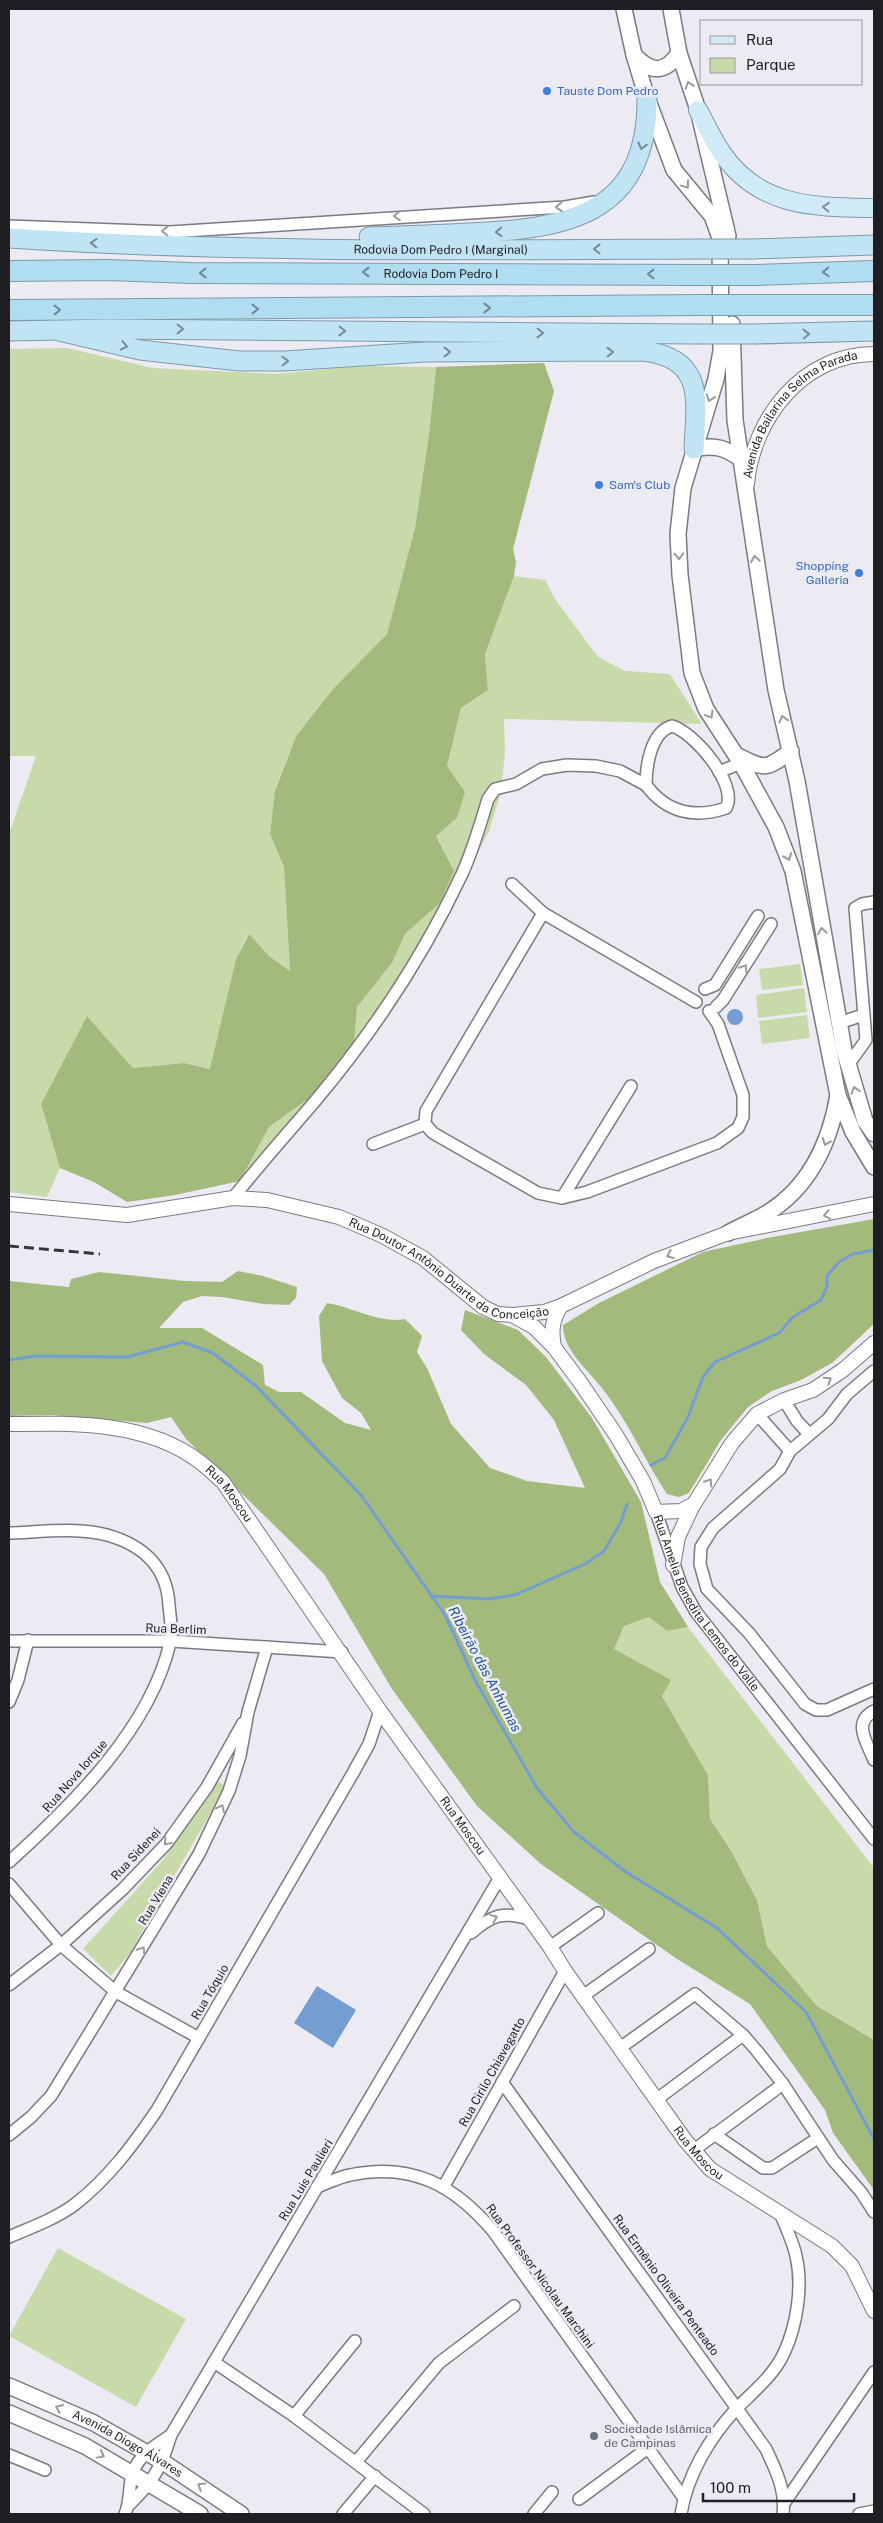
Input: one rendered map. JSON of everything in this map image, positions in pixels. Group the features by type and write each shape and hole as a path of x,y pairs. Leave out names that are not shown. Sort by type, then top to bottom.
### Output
{"highway":[{"path":"213,247 301,240 510,232 552,226 574,219 594,210 608,200 625,180 640,155 647,126 646,98"},
{"name":"Rodovia Dom Pedro I (Marginal)","path":"9,238 213,247 310,249 752,249 874,245"},
{"path":"833,245 874,239"},
{"path":"9,267 67,270"},
{"name":"Rodovia Dom Pedro I","path":"9,271 756,275 874,270"},
{"path":"9,310 757,305 874,306"},
{"path":"9,331 111,329 757,334 874,331"},
{"path":"59,331 140,350 239,361 284,361 426,352 644,351 663,354 677,361 688,374 696,393 694,449"}],"main road":[{"path":"624,9 634,56 646,98 674,170 712,216 720,238 721,351 716,379 683,488 678,534 685,621 692,673 706,709 738,758 776,827 793,871 838,1095 853,1132 874,1168"},
{"path":"671,9 679,53 698,110 729,245 733,400 776,690 791,751 848,1065 865,1121 874,1134"},
{"path":"634,56 644,66 654,69 664,67 679,53"},
{"path":"698,110 723,154 738,173 777,198 801,205 874,208"},
{"path":"694,449 711,446 721,447 742,460"},
{"path":"738,758 761,767 769,766 791,751"},
{"path":"728,1233 770,1212 799,1186 821,1156 829,1138 838,1095"},
{"name":"Avenida Diogo Álvares","path":"9,2386 94,2423 163,2462 241,2514"},
{"name":"Avenida Diogo Álvares","path":"9,2413 85,2446 200,2514"}],"street":[{"path":"9,226 170,232 565,206 608,200"},
{"name":"Avenida Bailarina Selma Parada","path":"746,494 753,449 773,409 786,394 803,379 823,367 844,358 874,354"},
{"path":"233,1198 271,1150 316,1100 365,1037 410,970 462,875 488,799 495,789 516,784 542,769 567,765 596,766 620,771 646,785 659,798 682,813 726,808 728,799 720,772 688,734 672,726 665,728 657,737 648,763 646,785"},
{"path":"720,772 738,758"},
{"path":"512,884 543,913 696,1002 701,1009 712,1009 723,1000 770,924"},
{"path":"848,1065 866,1040 855,908 862,904 874,902"},
{"path":"543,913 426,1111 425,1124 433,1133 538,1193 562,1198 587,1192 717,1143 738,1128 743,1117 743,1095 712,1009"},
{"path":"696,1002 699,993 715,985 758,916"},
{"path":"706,989 716,994 718,1001 712,1009"},
{"path":"840,1023 863,1015"},
{"path":"562,1198 632,1086"},
{"path":"373,1144 425,1124"},
{"name":"Rua Doutor Antônio Duarte da Conceição","path":"9,1204 127,1215 233,1198 267,1200 338,1217 364,1228 423,1258 483,1307 498,1314 513,1316 544,1312 561,1306 654,1261 728,1233 874,1204"},
{"path":"554,1347 551,1330 556,1314 561,1306"},
{"name":"Rua Amelia Benedita Lemos do Valle","path":"513,1316 534,1327 554,1347 616,1435 643,1481 656,1512 673,1565 682,1587 696,1612 874,1839"},
{"path":"673,1565 678,1537 694,1504 732,1443 757,1414 784,1400 813,1390 843,1370 874,1343"},
{"path":"874,1371 847,1394 828,1419 790,1451 780,1469 707,1535 701,1547 700,1564 703,1578 717,1601 749,1633 805,1704 816,1710 827,1710 874,1689"},
{"path":"784,1400 797,1421 809,1434"},
{"path":"757,1414 790,1451"},
{"name":"Rua Moscou","path":"9,1424 62,1423 126,1431 178,1448 200,1461 223,1482 342,1652 380,1711 499,1879 550,1947 656,2100 694,2150 710,2169 832,2246 852,2266 874,2311"},
{"path":"656,1512 681,1511 694,1504"},
{"path":"9,1533 83,1531 106,1535 127,1542 154,1563 168,1587 171,1641"},
{"path":"9,1702 18,1680 28,1640"},
{"name":"Rua Berlim","path":"9,1641 171,1641 342,1652"},
{"name":"Rua Nova Iorque","path":"9,1862 57,1818 108,1762 141,1712 160,1674 171,1641"},
{"name":"Rua Viena","path":"9,2135 31,2117 51,2096 199,1854 233,1779 240,1756 248,1712 267,1648"},
{"name":"Rua Tóquio","path":"9,2237 73,2206 97,2185 130,2150 152,2118 353,1773 368,1744 380,1711"},
{"path":"874,1711 863,1720 861,1730 874,1760"},
{"name":"Rua Sidenei","path":"9,1986 62,1945 123,1889 167,1843 207,1788 248,1712"},
{"path":"227,1751 240,1756"},
{"path":"216,1772 233,1779"},
{"name":"Rua Luis Paulieri","path":"128,2509 150,2484 163,2462 171,2435 499,1879"},
{"path":"9,1884 62,1945 116,1992 199,2038"},
{"path":"550,1947 598,1913"},
{"name":"Rua Luis Paulieri","path":"464,1939 483,1922 501,1914 513,1914 529,1919"},
{"path":"583,1996 649,1949"},
{"name":"Rua Cirilo Chiavegatto","path":"444,2186 565,1971"},
{"path":"620,2048 694,1994 743,2035 783,2084 832,2160 861,2192 874,2212"},
{"path":"656,2100 743,2035"},
{"name":"Rua Ermênio Oliveira Penteado","path":"502,2082 766,2449 778,2475 785,2502 783,2514"},
{"path":"694,2150 783,2084"},
{"path":"714,2134 763,2168 772,2168 818,2138"},
{"name":"Rua Professor Nicolau Marchini","path":"318,2187 350,2175 390,2172 421,2175 444,2186 474,2208 493,2231 684,2497"},
{"path":"681,2514 684,2497 699,2462 716,2432 764,2382 784,2354 794,2321 799,2288 796,2256 780,2213"},
{"path":"356,2462 439,2363 514,2306"},
{"path":"294,2416 355,2341"},
{"path":"214,2362 294,2416 424,2514"},
{"path":"785,2502 874,2372"},
{"name":"Rua Luis Paulieri","path":"128,2509 133,2473 145,2452 171,2435"},
{"path":"579,2499 648,2448"},
{"path":"9,2455 45,2470"},
{"path":"343,2514 375,2476"},
{"path":"534,2514 552,2492"},
{"path":"859,2514 874,2511"}],"green space":[{"path":"67,348 153,368 277,374 358,366 436,367 429,434 415,528 387,634 334,688 296,736 276,787 270,834 284,867 290,971 269,956 248,934 236,959 211,1069 184,1063 133,1068 87,1016 41,1104 60,1168 47,1197 9,1192 9,834 36,756 9,756 9,349"},
{"path":"544,363 554,391 513,549 516,562 514,576 485,654 488,690 461,708 447,766 465,792 457,818 436,836 454,871 440,903 405,934 392,963 357,1007 354,1043 308,1099 269,1127 240,1181 175,1195 127,1202 94,1182 60,1168 41,1104 87,1016 133,1068 184,1063 210,1069 236,959 249,934 269,956 290,971 284,867 270,834 275,791 296,736 334,688 387,634 415,528 429,434 436,367"},
{"path":"514,576 545,580 555,599 598,657 625,671 670,674 702,724 504,719 505,752 501,792 489,831 414,977 386,1020 262,1173 240,1181 269,1127 308,1099 354,1043 357,1007 392,963 405,934 440,903 454,871 436,836 457,818 447,766 461,708 488,690 485,654"},
{"path":"800,964 803,985 762,990 759,969"},
{"path":"804,988 807,1012 758,1018 756,995"},
{"path":"807,1015 810,1038 762,1044 759,1021"},
{"path":"874,1219 874,1324 832,1363 801,1380 772,1391 748,1407 721,1440 689,1493 679,1497 667,1494 614,1404 572,1353 564,1335 563,1325 599,1303 703,1252 767,1238"},
{"path":"238,1271 263,1276 297,1287 296,1298 289,1305 263,1304 222,1297 202,1296 183,1302 159,1328 202,1328 263,1365 265,1385 279,1392 301,1392 345,1423 371,1430 361,1413 342,1398 322,1361 319,1316 327,1303 376,1317 395,1320 405,1319 422,1336 417,1352 427,1368 451,1424 490,1468 527,1481 585,1488 554,1420 526,1385 484,1354 461,1330 465,1310 518,1330 546,1357 592,1418 641,1502 660,1582 688,1627 667,1631 649,1617 624,1626 614,1649 671,1680 662,1696 708,1775 710,1819 730,1849 757,1900 767,1946 817,2006 874,2040 874,2190 833,2133 825,2110 750,2004 677,1959 541,1864 477,1806 392,1689 324,1574 186,1439 171,1417 147,1423 52,1415 9,1416 9,1281 69,1287 71,1279 99,1272 185,1281 222,1282"},
{"path":"649,1617 667,1631 688,1627 874,1868 874,2040 817,2006 767,1946 757,1900 730,1849 710,1819 708,1775 662,1696 614,1649 624,1626"},
{"path":"217,1781 226,1786 130,1953 111,1976 83,1949 163,1860"},
{"path":"58,2248 186,2319 136,2407 9,2336"}],"water":[{"path":"735,1009 741,1011 743,1017 741,1023 735,1025 729,1023 727,1017 729,1011"},
{"path":"317,1986 356,2010 333,2048 294,2023"}],"waterway":[{"path":"651,1465 665,1458 688,1417 703,1377 715,1362 779,1333 793,1317 821,1300 827,1286 827,1276 839,1262 853,1254 874,1250"},
{"name":"Ribeirão das Anhumas","path":"9,1360 36,1356 127,1357 183,1342 213,1353 256,1386 361,1495 445,1615 476,1682 537,1788 574,1832 626,1872 717,1928 806,2012 874,2139"},
{"path":"431,1596 488,1599 515,1595 585,1564 604,1551 621,1522 627,1504"}],"railway":[{"path":"9,1246 100,1254"}],"place":[{"name":"Tauste Dom Pedro","path":"547,91"},
{"name":"Sam's Club","path":"599,485"},
{"name":"Shopping Galleria","path":"859,573"},
{"name":"Sociedade Islâmica de Campinas","path":"594,2436"}]}
